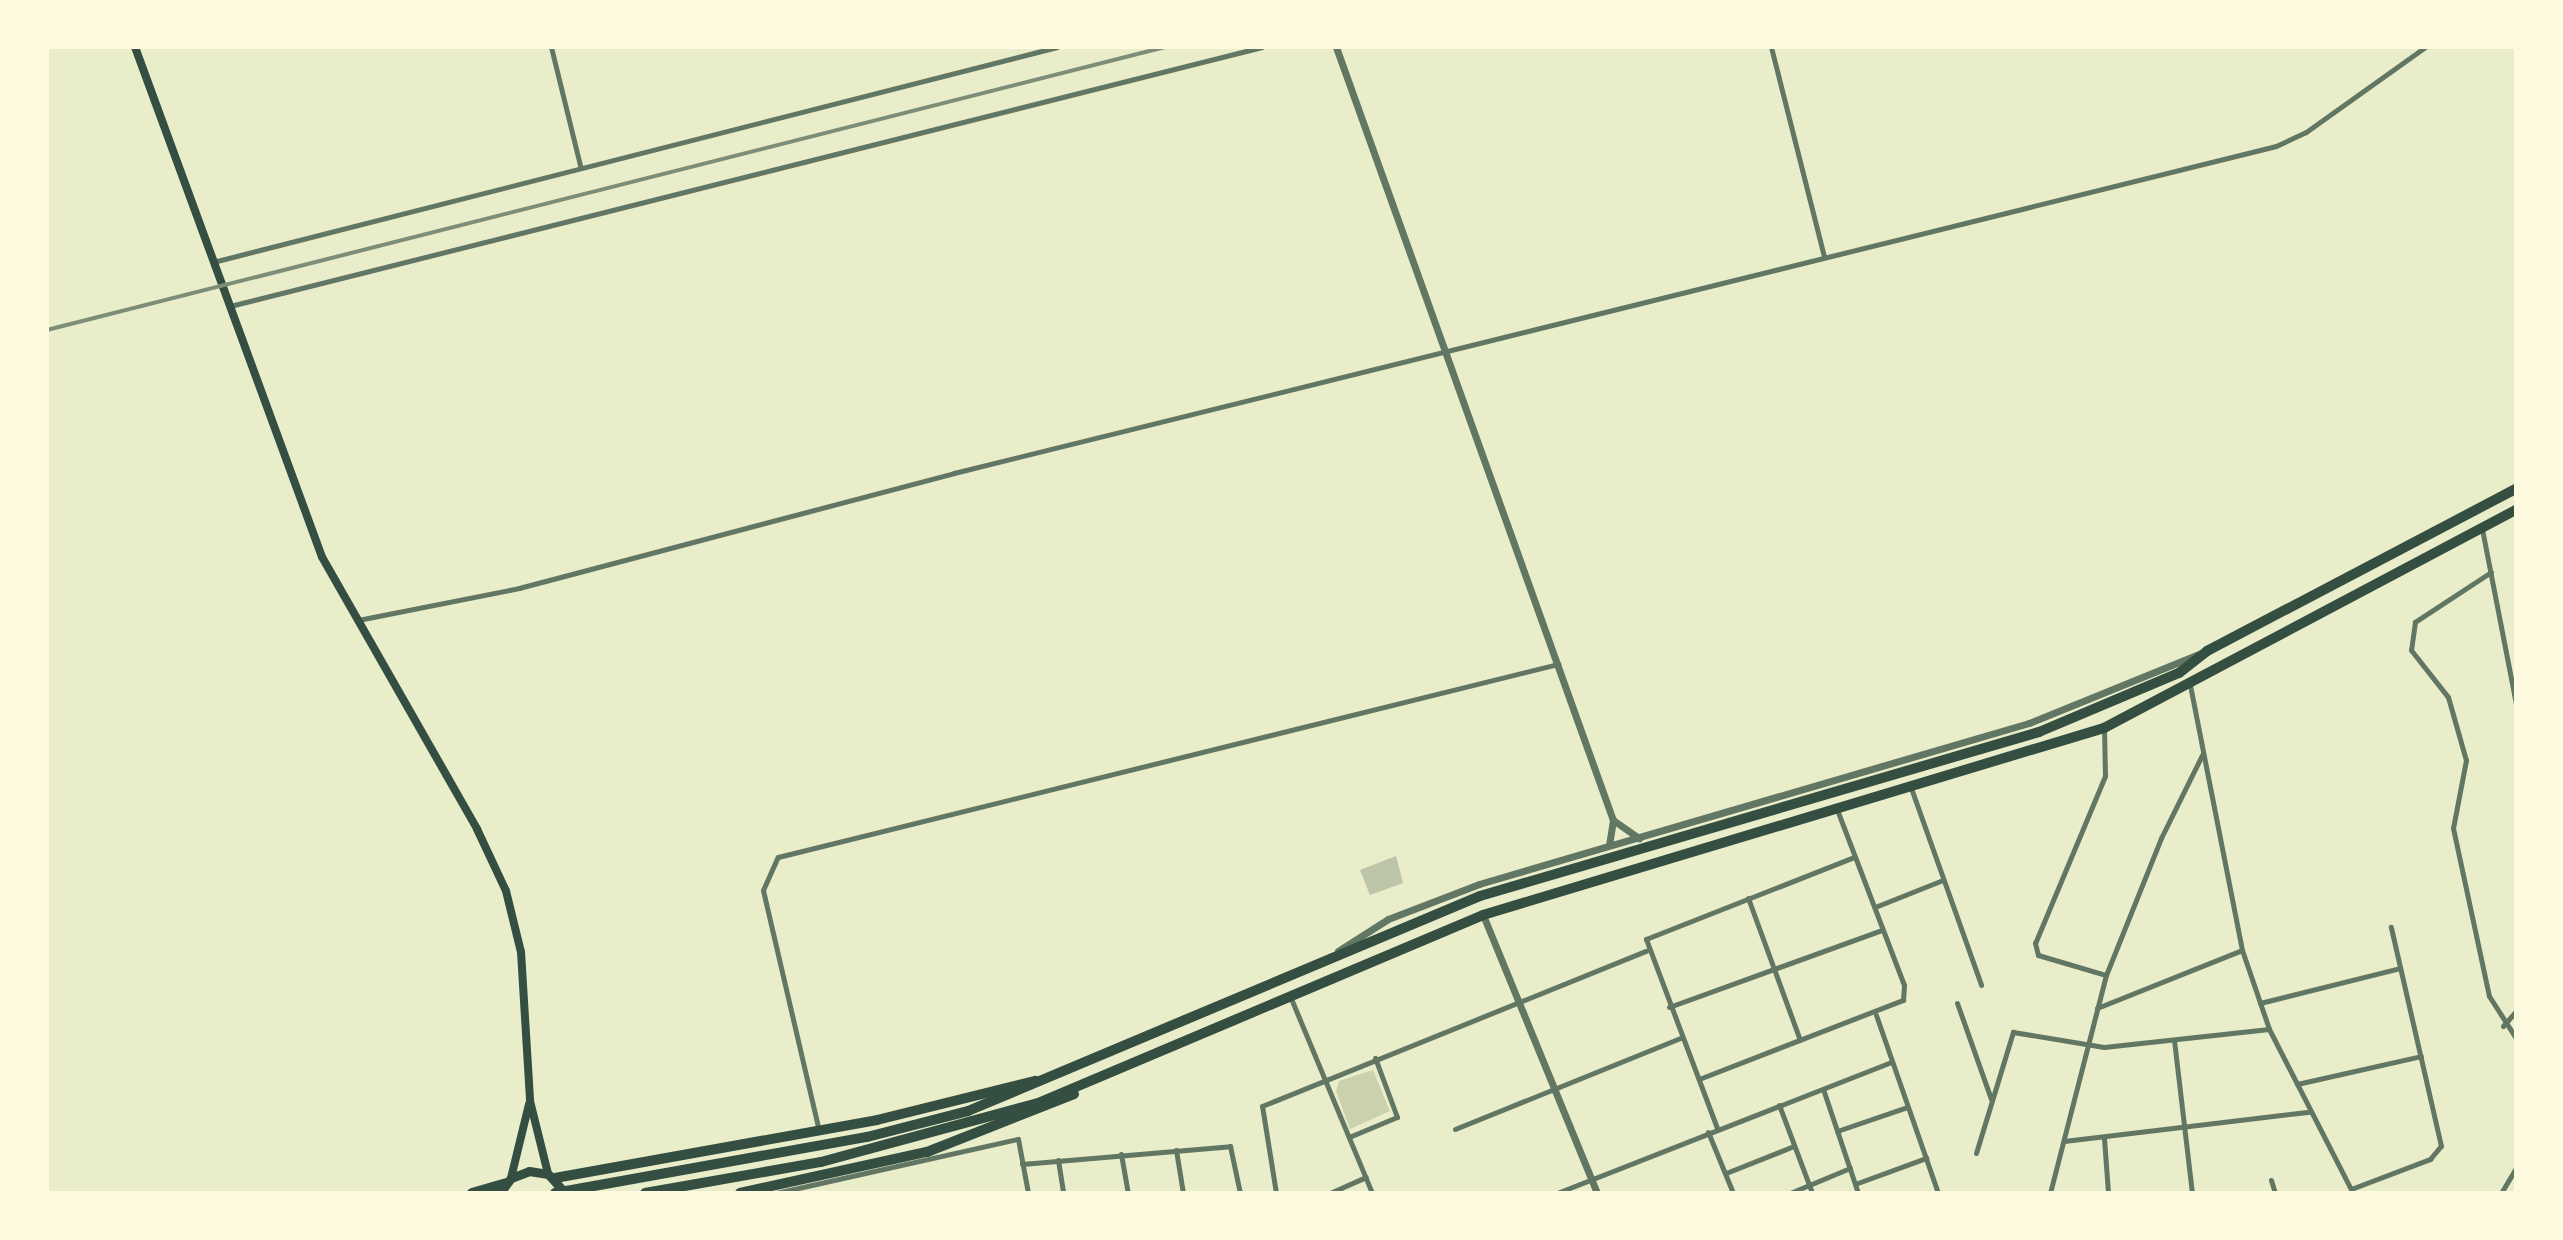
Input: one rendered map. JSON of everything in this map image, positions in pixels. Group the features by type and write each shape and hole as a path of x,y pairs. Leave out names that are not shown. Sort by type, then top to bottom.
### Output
{"highway":[{"path":"555,1193 867,1137 1008,1097 1338,951 1480,896 2039,732 2171,677 2207,651 2516,489"},
{"path":"645,1193 821,1162 1038,1103 1088,1084 1289,993 1483,915 2104,728 2190,685 2481,526 2516,510"},
{"path":"551,1176 819,1131 1055,1075"},
{"path":"740,1193 927,1152 1061,1103 1088,1084"},
{"path":"472,1193 509,1180"}],"main road":[{"path":"135,47 211,262 323,557 477,829 506,891 521,952 530,1101 551,1176 565,1193"},
{"path":"500,1193 509,1180 530,1101"},
{"path":"509,1180 529,1171 551,1176"}],"street":[{"path":"551,47 580,165"},
{"path":"211,262 580,165 1058,47"},
{"path":"228,306 1262,47"},
{"path":"1336,47 1613,820 1609,845"},
{"path":"1771,47 1824,257"},
{"path":"358,620 519,588 1443,351 2276,146 2306,132 2425,47"},
{"path":"2481,526 2516,704"},
{"path":"2491,572 2415,621 2412,650 2448,697 2468,769 2453,828 2489,996 2503,1026 2516,1038"},
{"path":"1338,951 1399,914 1609,845 2029,723 2207,651"},
{"path":"819,1131 763,890 778,857 1558,664"},
{"path":"2190,685 2242,950 2269,1029 2309,1112 2352,1191 2439,1151 2421,1056 2391,927"},
{"path":"2104,728 2105,776 2035,943 2038,955 2106,975"},
{"path":"2050,1193 2106,975 2202,755"},
{"path":"1910,788 1982,985"},
{"path":"1699,1079 1898,1005 1904,985 1837,810"},
{"path":"1613,820 1639,838"},
{"path":"1276,1193 1262,1106 1518,998 1646,951 1654,933 1854,857"},
{"path":"1875,907 1943,880"},
{"path":"1748,898 1800,1040"},
{"path":"1483,915 1557,1089 1597,1193"},
{"path":"1669,1007 1882,930"},
{"path":"2097,1008 2242,950"},
{"path":"1646,951 1717,1128"},
{"path":"2260,1003 2400,968"},
{"path":"1289,993 1372,1193"},
{"path":"1957,1003 1992,1100"},
{"path":"2503,1026 2516,1011"},
{"path":"1876,1015 1938,1193"},
{"path":"1976,1153 2013,1032 2090,1045 2174,1040 2269,1029"},
{"path":"1455,1129 1680,1038"},
{"path":"2174,1040 2192,1193"},
{"path":"2297,1084 2421,1056"},
{"path":"1349,1137 1397,1116 1375,1058"},
{"path":"1557,1193 1891,1062"},
{"path":"1823,1089 1858,1193"},
{"path":"1779,1105 1812,1193"},
{"path":"1837,1131 1907,1107"},
{"path":"2064,1141 2185,1129 2309,1112"},
{"path":"1709,1132 1733,1193"},
{"path":"2104,1138 2108,1193"},
{"path":"776,1193 1018,1139 1028,1193"},
{"path":"1022,1164 1230,1146 1240,1193"},
{"path":"1726,1173 1794,1146"},
{"path":"1176,1150 1183,1193"},
{"path":"1121,1154 1128,1193"},
{"path":"1855,1184 1926,1158"},
{"path":"1058,1160 1063,1192"},
{"path":"1790,1193 1850,1168"},
{"path":"2501,1193 2516,1168"},
{"path":"1329,1193 1366,1177"},
{"path":"2272,1180 2275,1193"}],"green space":[{"path":"1373,1070 1390,1111 1350,1129 1336,1091 1339,1081"}],"building":[{"path":"1396,856 1403,883 1370,895 1360,870"}],"railway":[{"path":"47,330 1165,47"}]}
